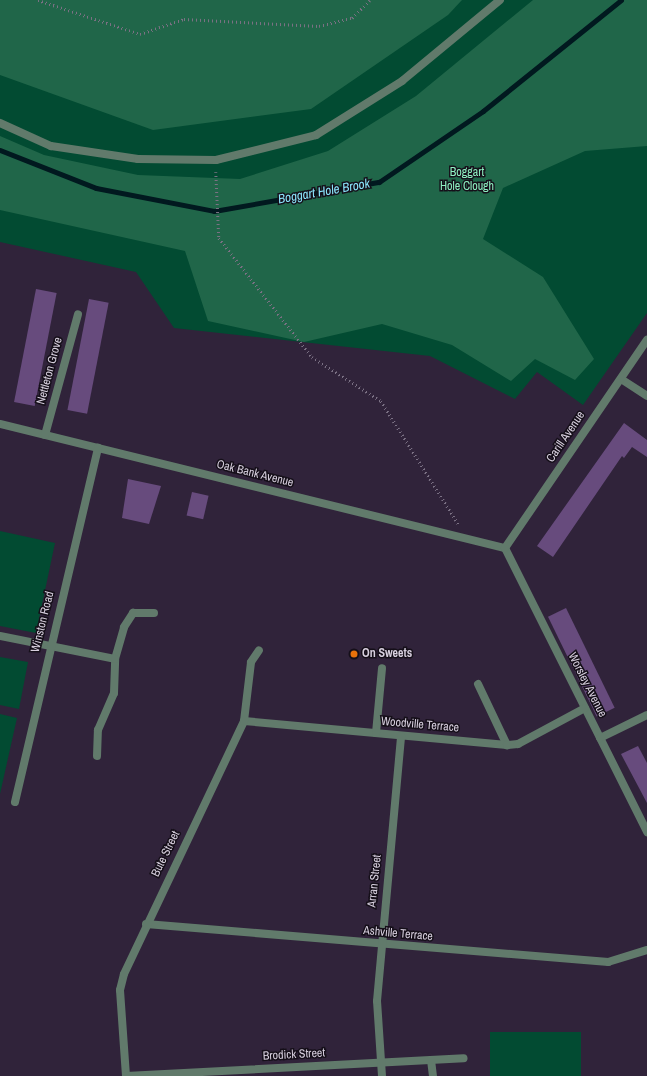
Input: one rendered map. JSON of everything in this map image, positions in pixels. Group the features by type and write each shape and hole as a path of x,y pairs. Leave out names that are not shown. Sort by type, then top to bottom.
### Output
{"street":[{"path":"0,124 51,146 138,159 216,160 316,135 402,81 500,0"},
{"name":"Nettleton Grove","path":"45,435 78,314"},
{"name":"Carill Avenue","path":"505,548 647,340"},
{"path":"620,379 647,396"},
{"name":"Oak Bank Avenue","path":"0,424 505,548"},
{"name":"Winston Road","path":"14,802 49,646 98,448"},
{"name":"Worsley Avenue","path":"505,548 647,832"},
{"path":"96,756 98,730 114,693 115,659 124,627 133,613 154,613"},
{"path":"0,636 115,659"},
{"name":"Bute Street","path":"126,1076 120,990 146,924 244,721 251,662 259,650"},
{"path":"376,734 382,668"},
{"path":"478,684 507,746"},
{"name":"Woodville Terrace","path":"244,721 507,746 518,744 585,708"},
{"path":"600,738 647,715"},
{"name":"Arran Street","path":"382,1076 377,1001 401,736"},
{"name":"Ashville Terrace","path":"146,924 381,945 608,962 647,950"},
{"name":"Brodick Street","path":"126,1076 464,1058"},
{"path":"431,1060 433,1076"}],"path":[{"path":"38,0 140,34 184,19 319,26 352,18 370,0"},
{"path":"216,160 219,238 312,357 381,401 468,538"}],"green space":[{"name":"Boggart Hole Clough","path":"0,0 647,0 647,313 583,405 537,372 515,399 430,356 174,328 136,272 0,242"},
{"path":"0,0 462,0 448,15 311,109 153,130 0,75"},
{"path":"533,0 647,0 647,146 585,151 503,188 483,239 543,277 594,359 575,380 535,359 511,381 452,345 382,324 304,342 208,321 185,251 0,210 0,136 44,155 138,175 240,179 328,151 416,96"},
{"path":"0,531 55,543 36,633 0,626"},
{"path":"0,657 28,662 19,709 0,705"},
{"path":"0,714 17,718 0,794"},
{"path":"490,1032 581,1032 581,1076 490,1076"}],"building":[{"path":"36,289 57,293 35,406 14,402"},
{"path":"89,299 109,303 87,414 67,410"},
{"path":"624,423 647,440 647,457 632,447 624,458 622,456 553,557 537,546"},
{"path":"128,479 161,486 149,524 122,518"},
{"path":"192,492 209,496 203,519 187,515"},
{"path":"566,608 615,708 597,717 548,617"},
{"path":"638,746 647,763 647,803 621,754"}],"waterway":[{"name":"Boggart Hole Brook","path":"0,150 96,188 214,211 379,182 483,111 621,0"}],"place":[{"name":"On Sweets","path":"354,654"}]}
